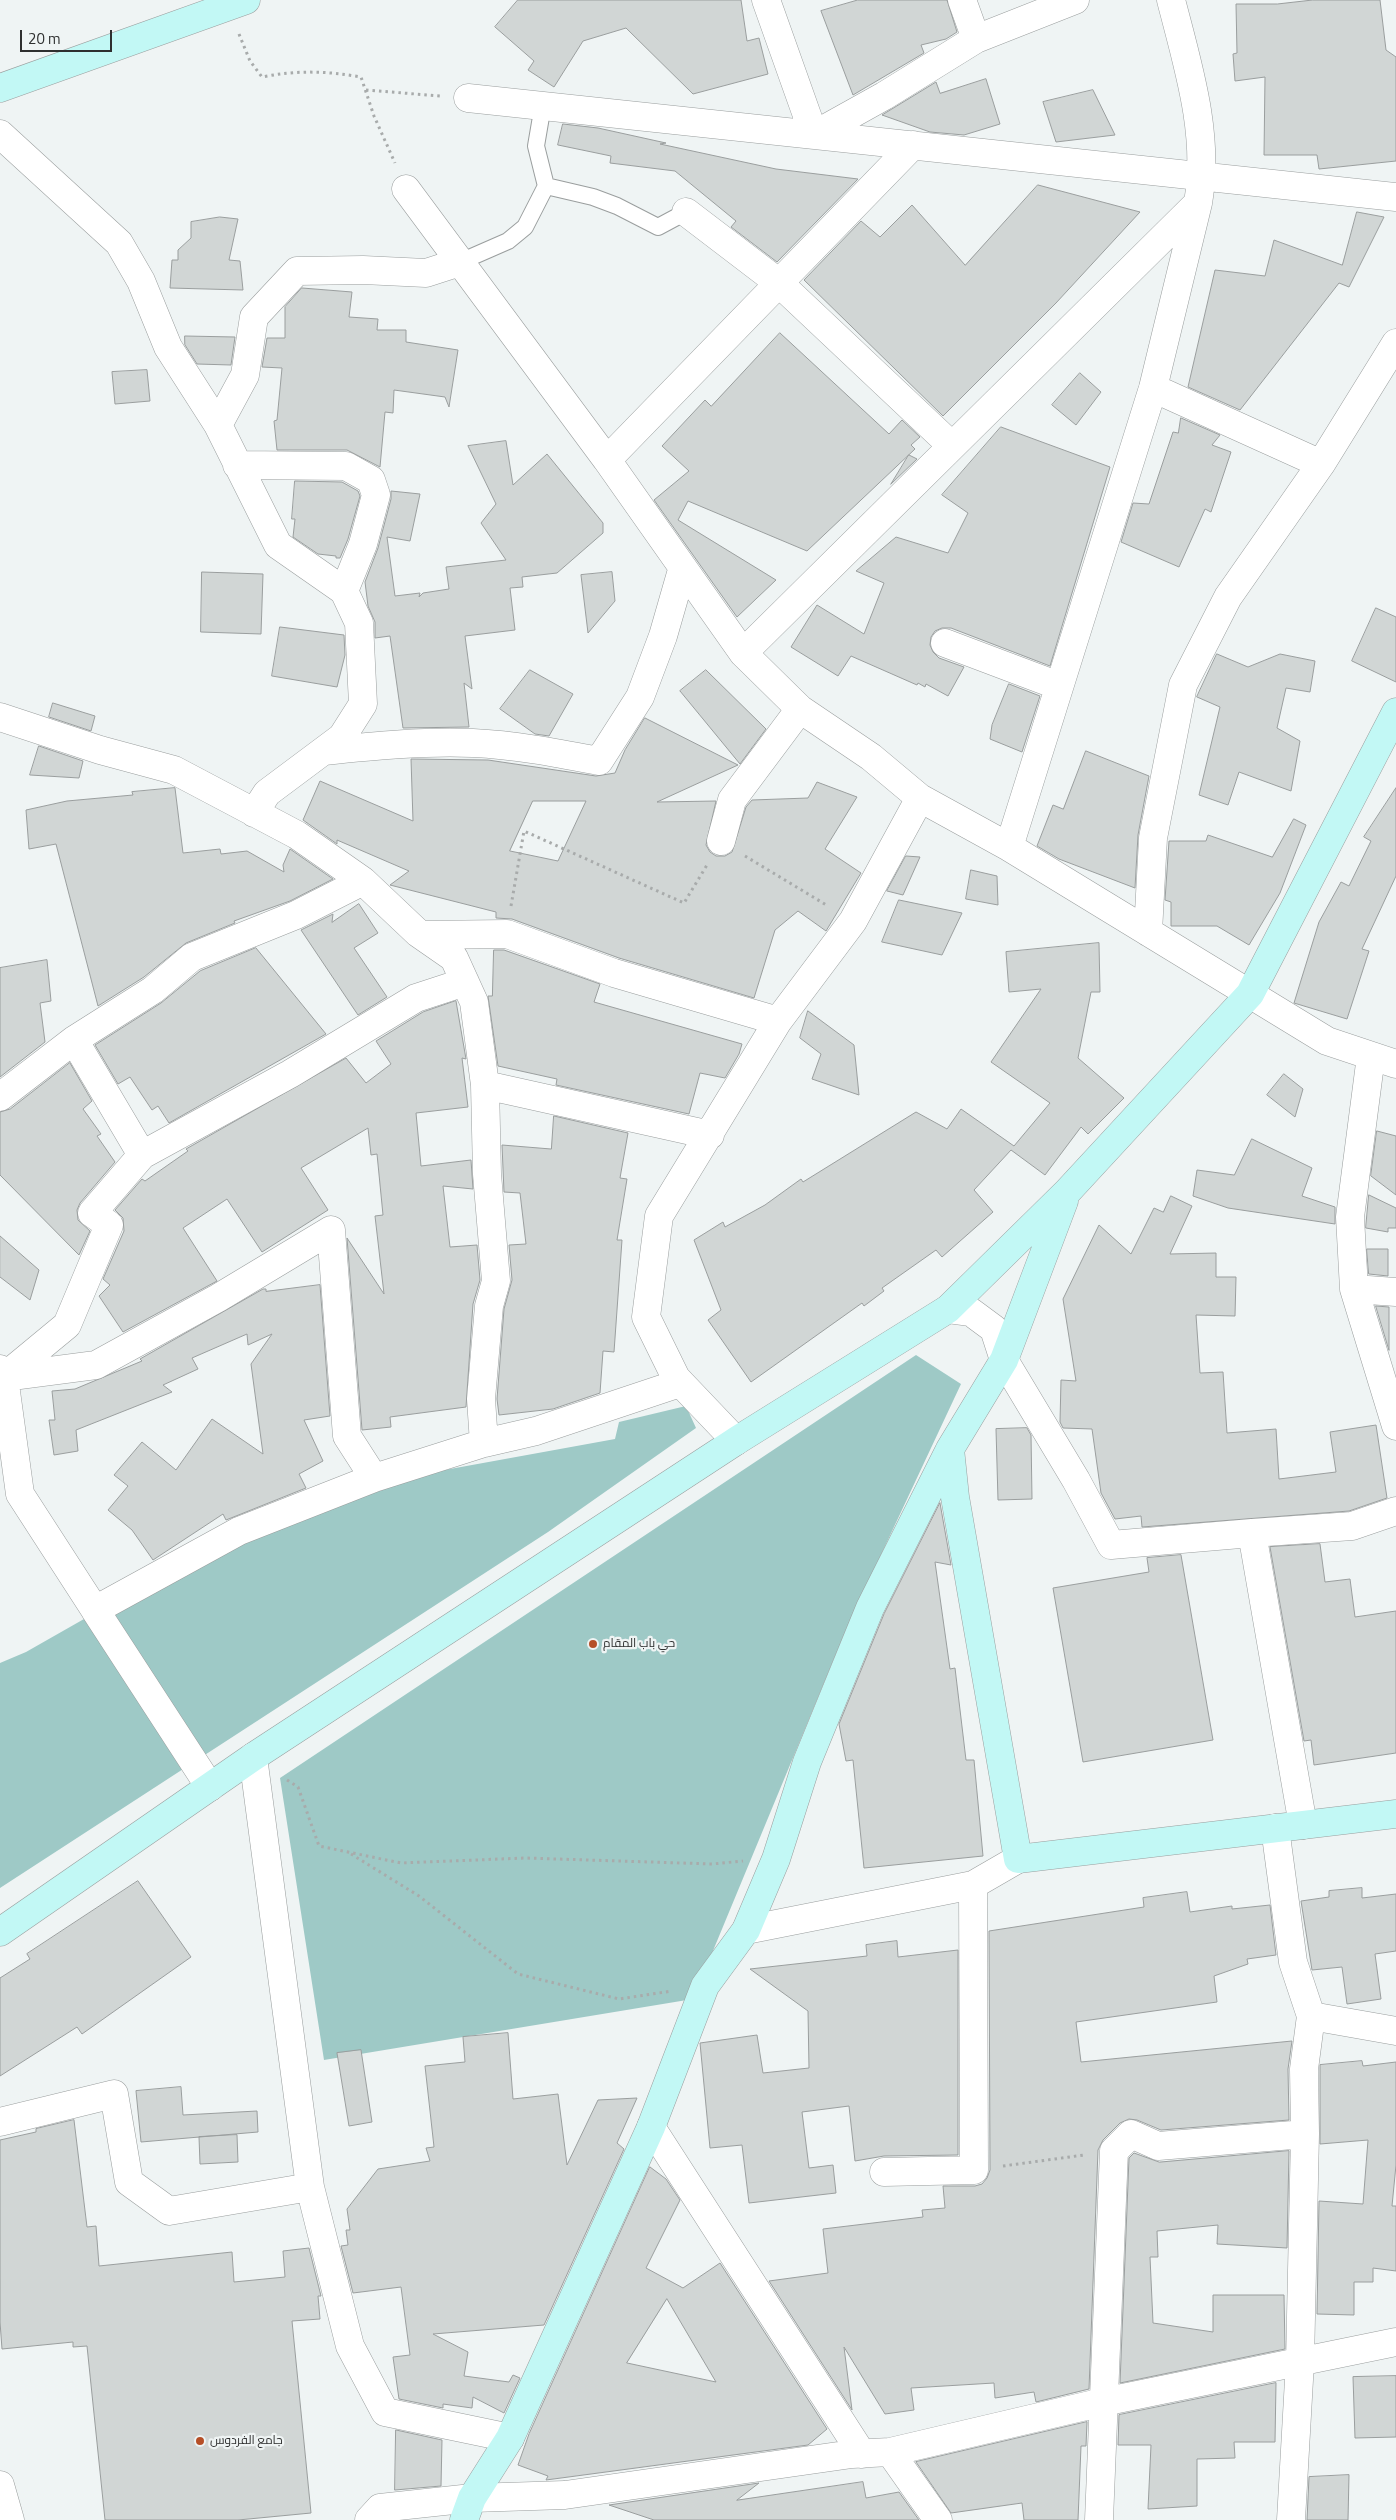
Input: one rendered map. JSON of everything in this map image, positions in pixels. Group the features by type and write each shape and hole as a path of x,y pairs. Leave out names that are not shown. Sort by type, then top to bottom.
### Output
{"street":[{"path":"766,0 814,135"},
{"path":"962,0 976,39"},
{"path":"814,135 884,96 976,39 1075,0"},
{"path":"1009,847 1153,388 1198,204 1203,176 1196,97 1171,0"},
{"path":"0,88 237,3"},
{"path":"468,98 1396,197"},
{"path":"0,134 119,243 141,281 168,347 218,425 278,545 344,591 359,623 363,704 342,737 267,793 254,813"},
{"path":"607,460 913,145"},
{"path":"406,189 607,460 682,570 742,653 800,709 871,757 920,798 1009,847 1327,1041 1384,1060 1350,1217 1354,1289 1396,1426"},
{"path":"742,653 1198,204"},
{"path":"686,212 779,283 952,446"},
{"path":"218,425 245,375 254,317 297,272 363,270 426,273 460,262"},
{"path":"1148,932 1153,838 1183,684 1228,597 1321,464 1396,342"},
{"path":"1153,388 1321,464"},
{"path":"237,465 346,466 371,480 376,495 364,544 344,591"},
{"path":"324,751 392,745 473,743 541,750 599,761 640,697 663,636 682,570"},
{"path":"945,643 1059,686"},
{"path":"721,841 732,800 800,709"},
{"path":"0,1932 253,1756 736,1441 948,1309 1067,1192 1250,994 1396,712"},
{"path":"0,717 100,750 174,770 297,835 363,881 421,935 454,958 474,1002 485,1086 487,1174 496,1281 489,1306 481,1399 484,1442"},
{"path":"736,1441 680,1383 646,1317 658,1216 710,1135 778,1021 853,921 920,798"},
{"path":"0,1097 74,1040 153,990 192,956 296,915 363,881"},
{"path":"421,935 507,934 614,973 778,1021"},
{"path":"2,1373 67,1325 109,1225 92,1213 142,1155 290,1074 416,998 465,982"},
{"path":"74,1040 142,1155"},
{"path":"485,1086 710,1135"},
{"path":"468,2509 510,2438 652,2127 705,1986 746,1930 776,1859 807,1762 870,1608 950,1449 1004,1360 1067,1192"},
{"path":"2,1373 96,1365 218,1298 331,1230 347,1436 374,1478"},
{"path":"1354,1289 1396,1292"},
{"path":"948,1309 971,1312 994,1330 1004,1360 1076,1480 1110,1545 1352,1526 1396,1511"},
{"path":"2,1373 20,1494 210,1787"},
{"path":"95,1610 239,1531 374,1478 484,1442 536,1431 680,1383"},
{"path":"950,1449 956,1507 1018,1859"},
{"path":"1252,1533 1303,1825"},
{"path":"253,1756 310,2187 350,2346 384,2412 510,2438"},
{"path":"746,1930 973,1885 1018,1859 1396,1814"},
{"path":"1275,1828 1293,1962 1311,2016 1304,2069 1305,2134 1300,2362 1291,2520"},
{"path":"884,2172 974,2170 973,1885"},
{"path":"1311,2016 1396,2031"},
{"path":"0,2122 114,2094 129,2182 169,2211 310,2187"},
{"path":"652,2127 862,2454"},
{"path":"1099,2520 1114,2151 1131,2134 1158,2146 1305,2134"},
{"path":"369,2520 380,2508 468,2509 862,2454 890,2452 1103,2402 1396,2342"},
{"path":"890,2452 938,2520"},
{"path":"0,2486 10,2520"}],"lane":[{"path":"460,262 508,241 524,227 546,186 536,146 543,106"},
{"path":"546,186 593,197 617,206 658,227 686,212"}],"path":[{"path":"237,3 250,61 262,77 289,72 327,71 361,77 406,189"},
{"path":"366,90 468,98"},
{"path":"507,934 524,831 684,903 721,841 853,921"},
{"path":"253,1756 298,1788 319,1846 401,1863 525,1858 712,1864 776,1859"},
{"path":"348,1852 419,1896 518,1974 619,1999 705,1986"},
{"path":"974,2170 1114,2151"}],"shaded area":[{"path":"916,1355 961,1384 848,1625 693,1999 324,2060 280,1778"},
{"path":"686,1406 696,1428 548,1532 0,1888 0,1663 26,1652 84,1619 116,1613 246,1538 406,1477 615,1439 619,1422"}],"building":[{"path":"518,0 741,0 747,41 759,38 768,74 693,94 626,28 583,41 554,87 528,70 534,61 495,27"},
{"path":"858,0 947,0 957,32 946,39 921,45 924,53 853,95 821,11"},
{"path":"1313,0 1380,0 1386,50 1396,57 1396,161 1319,169 1317,155 1264,155 1265,77 1235,81 1233,54 1237,53 1236,4 1277,4"},
{"path":"986,79 1000,124 964,135 930,132 882,115 936,82 940,93"},
{"path":"1093,90 1115,135 1056,142 1043,102"},
{"path":"563,124 598,128 666,143 660,144 776,169 858,179 777,262 731,227 736,221 675,171 610,163 611,156 558,145"},
{"path":"1038,185 1140,212 1056,303 943,416 804,280 861,221 880,237 912,205 965,265"},
{"path":"1357,212 1384,217 1349,287 1339,283 1240,410 1188,387 1215,270 1265,276 1274,240 1342,265"},
{"path":"220,217 238,219 229,260 240,261 243,290 170,288 172,260 178,260 178,250 191,238 191,222"},
{"path":"302,288 352,292 349,317 378,319 377,330 406,330 406,342 458,350 449,407 445,397 394,390 393,413 385,412 380,467 347,450 277,450 274,421 277,420 282,368 262,367 267,338 285,338 285,307"},
{"path":"780,333 889,434 902,420 920,437 911,445 915,449 807,551 688,501 678,520 776,580 737,617 654,500 689,471 662,446 705,400 711,406"},
{"path":"185,336 235,337 231,365 197,364 185,345"},
{"path":"147,370 150,401 115,404 112,372"},
{"path":"1080,373 1101,392 1076,425 1052,405"},
{"path":"1181,418 1220,435 1212,445 1231,452 1211,512 1205,509 1179,567 1121,542 1133,503 1149,504 1173,432 1178,433"},
{"path":"1001,427 1110,467 1050,666 951,628 942,628 935,631 931,637 930,645 933,652 939,658 964,667 948,696 926,684 925,687 918,683 917,685 851,656 838,676 791,647 817,605 864,634 884,583 856,571 896,537 948,553 968,513 942,495"},
{"path":"506,441 513,485 547,454 603,523 603,533 557,573 522,577 523,587 510,588 515,630 465,636 472,689 464,683 469,727 403,728 390,636 375,638 375,622 368,606 365,582 378,548 391,499 391,491 420,494 410,541 387,537 395,596 420,593 419,597 423,593 449,589 446,567 506,560 481,523 496,504 468,446"},
{"path":"909,455 917,459 891,484"},
{"path":"295,481 342,482 358,491 360,496 348,539 340,558 318,554 293,537 295,519 292,519"},
{"path":"202,572 263,574 261,634 201,632"},
{"path":"612,572 615,601 588,633 581,575"},
{"path":"1376,608 1396,617 1396,682 1352,661"},
{"path":"280,627 344,635 345,655 337,687 272,676"},
{"path":"1217,654 1248,667 1280,654 1315,661 1310,692 1286,688 1277,728 1300,741 1291,791 1239,772 1228,805 1199,795 1220,707 1197,697"},
{"path":"530,670 573,694 549,736 535,734 500,709"},
{"path":"706,670 766,729 740,764 680,691"},
{"path":"1009,684 1040,696 1022,752 990,739 992,725"},
{"path":"53,703 95,716 91,731 49,717"},
{"path":"645,718 738,765 657,802 716,801 706,845 710,852 716,856 725,856 732,852 746,807 752,800 808,798 817,782 857,797 825,849 861,873 826,931 798,911 775,930 754,998 619,958 512,919 496,918 496,912 390,885 409,871 337,840 337,844 303,820 320,781 413,821 411,759 488,760 596,776 615,773 625,750","holes":["533,801 586,801 558,861 510,851"]},
{"path":"39,746 83,761 79,778 30,775"},
{"path":"1086,751 1149,776 1138,835 1135,888 1059,859 1037,846 1053,805 1063,809"},
{"path":"175,788 183,853 220,849 221,854 247,851 284,872 283,865 290,849 333,879 290,901 234,921 235,923 186,943 144,977 98,1006 56,844 29,849 26,810 67,801 133,795 132,792"},
{"path":"1396,788 1396,876 1362,949 1369,951 1347,1019 1294,1003 1319,922 1341,882 1349,886 1371,841 1364,837"},
{"path":"1294,819 1306,825 1280,893 1249,945 1217,926 1171,926 1171,902 1165,900 1169,841 1206,841 1208,835 1272,857"},
{"path":"906,856 920,857 903,895 887,891"},
{"path":"971,870 997,876 998,905 966,899"},
{"path":"899,900 962,913 942,955 882,942"},
{"path":"359,904 378,933 354,948 387,997 358,1015 301,930 333,914 332,922"},
{"path":"1099,943 1100,992 1091,992 1078,1058 1124,1098 1088,1134 1081,1127 1045,1175 1011,1150 974,1190 993,1212 942,1257 936,1250 882,1288 884,1291 864,1306 862,1303 751,1382 708,1320 721,1310 694,1240 723,1222 725,1227 765,1205 801,1179 803,1182 916,1112 947,1129 961,1109 1014,1146 1050,1103 991,1062 1041,989 1009,992 1006,952"},
{"path":"256,948 326,1034 169,1123 158,1106 152,1110 130,1077 118,1084 95,1045 161,1003 200,971"},
{"path":"494,950 504,950 600,984 594,1002 742,1044 739,1054 725,1078 700,1073 689,1114 556,1085 557,1079 498,1066 488,996 492,996"},
{"path":"47,960 51,1001 40,1003 45,1042 0,1077 0,968"},
{"path":"456,1001 466,1059 462,1058 468,1107 416,1113 421,1166 471,1160 473,1189 443,1186 450,1247 477,1245 480,1280 473,1304 466,1407 390,1417 391,1427 362,1430 347,1238 384,1294 375,1216 383,1215 377,1154 371,1155 368,1128 301,1168 328,1210 262,1252 227,1199 183,1228 217,1281 123,1332 99,1296 110,1285 103,1279 124,1231 123,1218 115,1210 142,1179 145,1181 188,1151 186,1149 346,1058 366,1083 391,1064 376,1041 423,1012"},
{"path":"808,1011 854,1045 859,1095 812,1079 821,1054 800,1038"},
{"path":"70,1063 92,1101 83,1109 101,1134 97,1136 115,1162 80,1203 77,1210 78,1220 90,1231 79,1255 0,1175 0,1112 10,1109"},
{"path":"1284,1074 1303,1089 1295,1117 1267,1095"},
{"path":"554,1116 628,1133 620,1178 627,1179 617,1240 622,1240 614,1352 603,1351 600,1393 553,1409 499,1415 497,1399 504,1309 512,1280 509,1245 526,1244 520,1193 504,1192 502,1145 551,1149"},
{"path":"1377,1131 1396,1136 1396,1195 1371,1176"},
{"path":"1252,1139 1312,1168 1302,1196 1335,1207 1335,1224 1228,1208 1193,1196 1197,1170 1234,1175"},
{"path":"1369,1195 1396,1208 1396,1228 1388,1228 1388,1232 1366,1228"},
{"path":"1171,1196 1192,1206 1170,1254 1216,1253 1216,1277 1236,1277 1235,1316 1196,1315 1200,1373 1223,1372 1227,1433 1276,1429 1279,1479 1336,1472 1330,1432 1376,1425 1387,1498 1349,1511 1142,1527 1141,1516 1115,1519 1101,1493 1092,1429 1063,1428 1060,1422 1061,1380 1076,1381 1063,1299 1099,1225 1131,1254 1154,1208 1163,1212"},
{"path":"0,1236 39,1270 30,1300 0,1277"},
{"path":"1367,1249 1388,1249 1388,1276 1369,1274"},
{"path":"320,1285 330,1416 304,1420 323,1461 299,1474 306,1488 226,1520 223,1514 153,1560 132,1530 108,1510 128,1486 114,1475 142,1442 176,1470 212,1419 263,1454 251,1364 272,1334 248,1345 247,1334 192,1358 198,1369 163,1385 172,1392 76,1430 78,1451 54,1455 49,1420 55,1420 52,1391 75,1389 142,1361 140,1359 263,1289 266,1289 266,1291"},
{"path":"1376,1306 1389,1307 1389,1350"},
{"path":"1027,1428 1031,1435 1032,1499 998,1500 996,1429"},
{"path":"940,1503 951,1565 935,1562 950,1669 955,1668 966,1760 974,1760 983,1856 864,1868 853,1760 846,1761 839,1724 884,1614"},
{"path":"1320,1544 1325,1582 1350,1579 1355,1617 1396,1611 1396,1753 1314,1765 1311,1740 1304,1741 1270,1547"},
{"path":"1181,1555 1213,1740 1083,1762 1053,1588 1149,1572 1147,1558"},
{"path":"138,1881 191,1957 82,2034 77,2027 0,2076 0,1978 30,1959 27,1954"},
{"path":"1362,1888 1362,1898 1396,1894 1396,1951 1375,1954 1381,1999 1347,2004 1342,1967 1312,1970 1301,1901 1329,1897 1329,1891"},
{"path":"1187,1892 1190,1912 1232,1906 1232,1909 1270,1905 1276,1955 1247,1959 1248,1964 1214,1976 1217,2002 1076,2022 1081,2062 1292,2041 1288,2069 1289,2120 1161,2130 1137,2120 1129,2119 1120,2123 1103,2140 1098,2150 1089,2389 1036,2402 1034,2392 995,2398 994,2383 911,2388 914,2410 885,2414 844,2347 852,2410 769,2281 828,2273 823,2229 923,2217 922,2210 945,2208 943,2186 975,2186 982,2184 987,2178 990,2170 989,1931 1144,1907 1143,1898"},
{"path":"897,1941 898,1957 958,1950 958,2155 884,2156 855,2161 849,2106 802,2112 809,2168 833,2165 836,2193 749,2203 742,2145 710,2148 700,2043 757,2035 763,2073 809,2068 808,2011 750,1969 867,1956 866,1945"},
{"path":"508,2033 513,2099 558,2094 567,2165 598,2100 637,2098 617,2143 624,2149 544,2325 433,2334 468,2352 464,2376 509,2382 513,2375 520,2378 504,2413 473,2397 472,2408 443,2404 443,2408 399,2399 393,2357 410,2355 401,2287 353,2293 341,2246 348,2245 346,2230 350,2230 347,2209 378,2169 430,2161 426,2148 434,2147 425,2066 465,2062 463,2037"},
{"path":"361,2050 372,2122 349,2126 337,2053"},
{"path":"1362,2061 1363,2066 1396,2062 1396,2165 1392,2206 1396,2206 1396,2271 1373,2268 1373,2282 1354,2282 1354,2315 1317,2314 1319,2201 1363,2204 1368,2140 1320,2144 1320,2065"},
{"path":"181,2087 183,2115 257,2111 258,2132 141,2142 136,2091"},
{"path":"74,2120 87,2227 96,2226 99,2266 232,2252 234,2282 285,2277 283,2251 309,2248 321,2296 318,2296 320,2319 292,2321 311,2513 238,2520 105,2520 87,2346 73,2347 73,2342 2,2349 0,2322 0,2140 36,2132 36,2129"},
{"path":"237,2135 238,2162 200,2164 199,2137"},
{"path":"1289,2151 1287,2248 1217,2244 1218,2225 1157,2231 1158,2257 1150,2257 1153,2323 1213,2332 1213,2295 1284,2295 1285,2349 1120,2383 1129,2158 1134,2153 1159,2162"},
{"path":"650,2167 666,2179 680,2200 646,2268 683,2288 720,2263 827,2429 808,2445 546,2480 548,2476 518,2465 529,2434","holes":["667,2299 716,2382 627,2363"]},
{"path":"1396,2376 1396,2437 1355,2438 1353,2377"},
{"path":"1276,2383 1275,2442 1234,2442 1235,2458 1197,2459 1197,2506 1148,2509 1151,2445 1118,2445 1119,2415"},
{"path":"1087,2422 1086,2446 1081,2446 1078,2520 1024,2520 1022,2503 951,2513 916,2462"},
{"path":"396,2430 442,2440 441,2486 395,2490"},
{"path":"1349,2475 1348,2520 1307,2520 1309,2477"},
{"path":"863,2482 866,2498 899,2492 919,2520 654,2520 609,2505 759,2483 737,2500"}],"place":[{"name":"حي باب المقام","path":"593,1644"},
{"name":"جامع الفردوس","path":"200,2441"}]}
